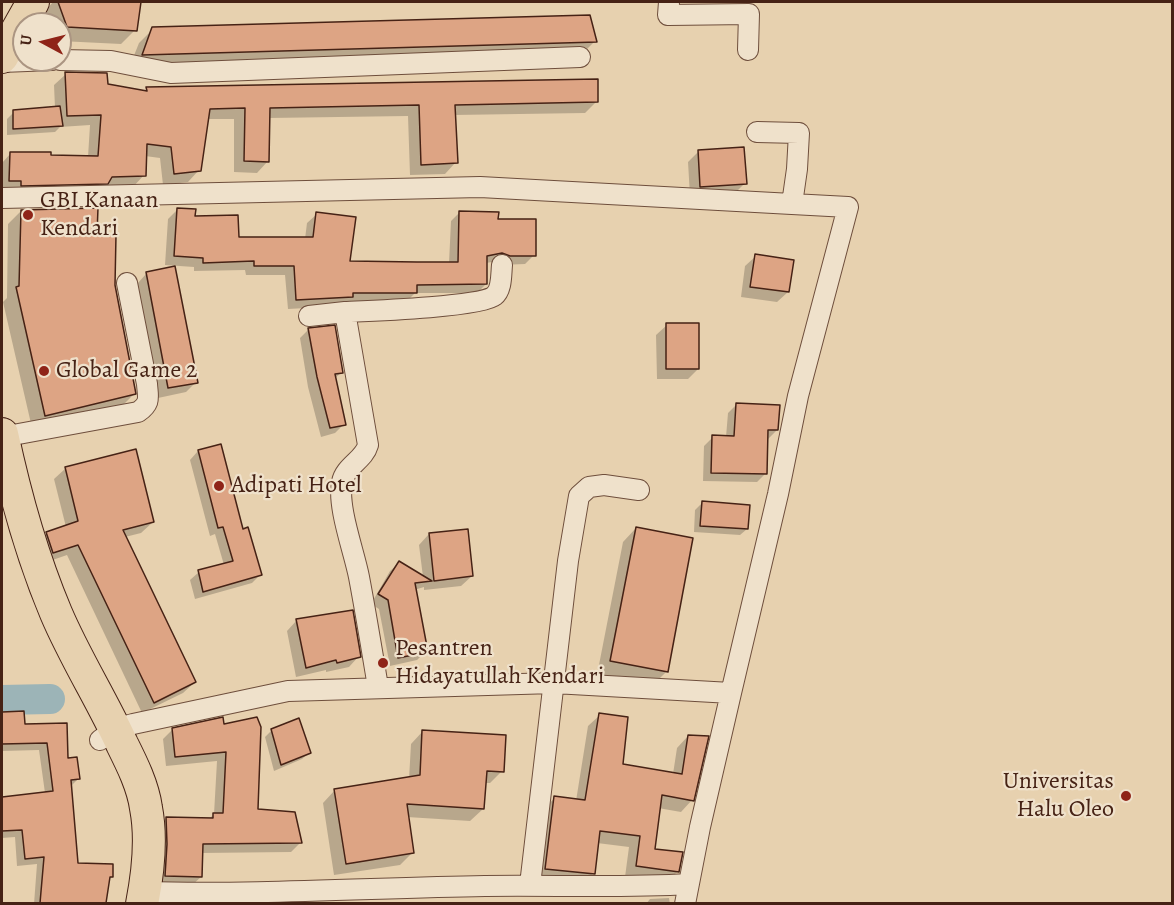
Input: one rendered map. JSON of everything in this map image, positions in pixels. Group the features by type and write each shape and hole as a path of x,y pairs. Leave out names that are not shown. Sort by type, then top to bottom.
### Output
{"highway":[{"path":"2,14 9,2"},
{"path":"2,57 33,2"},
{"path":"2,435 31,546 44,583 108,734 122,788 136,900"},
{"path":"2,518 27,595 45,635 108,734"}],"street":[{"path":"669,2 668,15 748,14 748,50"},
{"path":"72,60 102,60 171,73 580,57"},
{"path":"758,132 799,133 792,204"},
{"path":"2,198 480,188 848,207 798,396 778,494 700,826 685,903"},
{"path":"309,316 483,301 498,292 502,265"},
{"path":"2,435 138,412 146,407 147,384 127,283"},
{"path":"345,312 368,446 343,478 341,497 359,577 378,687"},
{"path":"530,885 568,561 579,496 589,487 604,485 639,490"},
{"path":"108,734 205,707 288,691 554,683 731,693"},
{"path":"136,900 312,891 530,885 640,887 689,884"}],"building":[{"path":"58,2 141,2 137,31 72,27 72,12 62,12"},
{"path":"590,15 597,42 142,55 152,27"},
{"path":"65,72 107,73 108,84 147,91 146,87 598,79 598,102 455,105 458,163 421,165 419,105 270,108 269,162 244,161 245,108 210,109 201,171 174,174 171,147 147,144 146,176 112,177 108,184 21,186 21,181 9,181 10,152 51,152 51,155 98,156 101,115 67,116"},
{"path":"60,106 63,126 13,129 13,110"},
{"path":"744,147 747,184 700,187 698,150"},
{"path":"98,208 97,234 116,235 115,285 136,394 45,416 16,287 19,286 21,210"},
{"path":"177,208 196,209 195,216 238,215 239,237 313,237 316,212 356,217 350,261 417,262 458,262 459,211 499,212 498,219 536,219 536,256 510,256 502,253 487,256 487,284 417,285 417,293 353,293 353,297 296,300 294,266 254,266 254,261 203,263 203,258 174,256"},
{"path":"755,254 794,260 789,292 750,287"},
{"path":"175,266 198,383 168,388 146,272"},
{"path":"666,323 699,323 699,369 666,369"},
{"path":"335,325 343,373 335,374 346,425 330,428 308,328"},
{"path":"736,403 780,405 778,430 768,430 767,474 711,473 712,435 734,436"},
{"path":"221,444 243,529 248,527 262,575 203,592 198,570 233,561 223,527 218,528 198,450"},
{"path":"136,449 154,522 123,530 196,682 154,703 78,545 53,553 46,532 78,521 65,467"},
{"path":"702,501 750,505 748,529 700,526"},
{"path":"636,527 693,538 668,672 610,661"},
{"path":"468,529 473,576 434,581 429,533"},
{"path":"399,561 432,581 415,583 428,652 398,658 388,600 378,594"},
{"path":"353,610 361,657 337,663 336,660 306,668 296,619"},
{"path":"24,711 25,724 67,723 68,758 77,757 80,779 71,780 78,863 113,864 113,877 110,877 106,903 40,903 44,857 25,859 22,830 2,831 2,797 53,791 47,743 2,744 2,712"},
{"path":"599,713 628,717 623,764 682,774 688,735 709,736 694,801 662,795 655,849 683,852 679,872 636,866 640,836 600,831 595,874 545,869 554,796 585,800"},
{"path":"223,717 224,724 257,717 261,727 258,809 295,812 302,843 203,844 202,877 165,876 166,817 213,818 213,813 223,813 226,752 175,757 172,728"},
{"path":"299,718 311,753 281,765 271,729"},
{"path":"422,730 506,735 504,772 487,771 484,809 407,804 414,853 346,864 334,789 420,775"}],"waterway":[{"path":"2,700 50,699"}],"place":[{"name":"GBI Kanaan Kendari","path":"28,215"},
{"name":"Global Game 2","path":"44,371"},
{"name":"Adipati Hotel","path":"219,486"},
{"name":"Pesantren Hidayatullah Kendari","path":"383,663"},
{"name":"Universitas Halu Oleo","path":"1126,796"}]}
